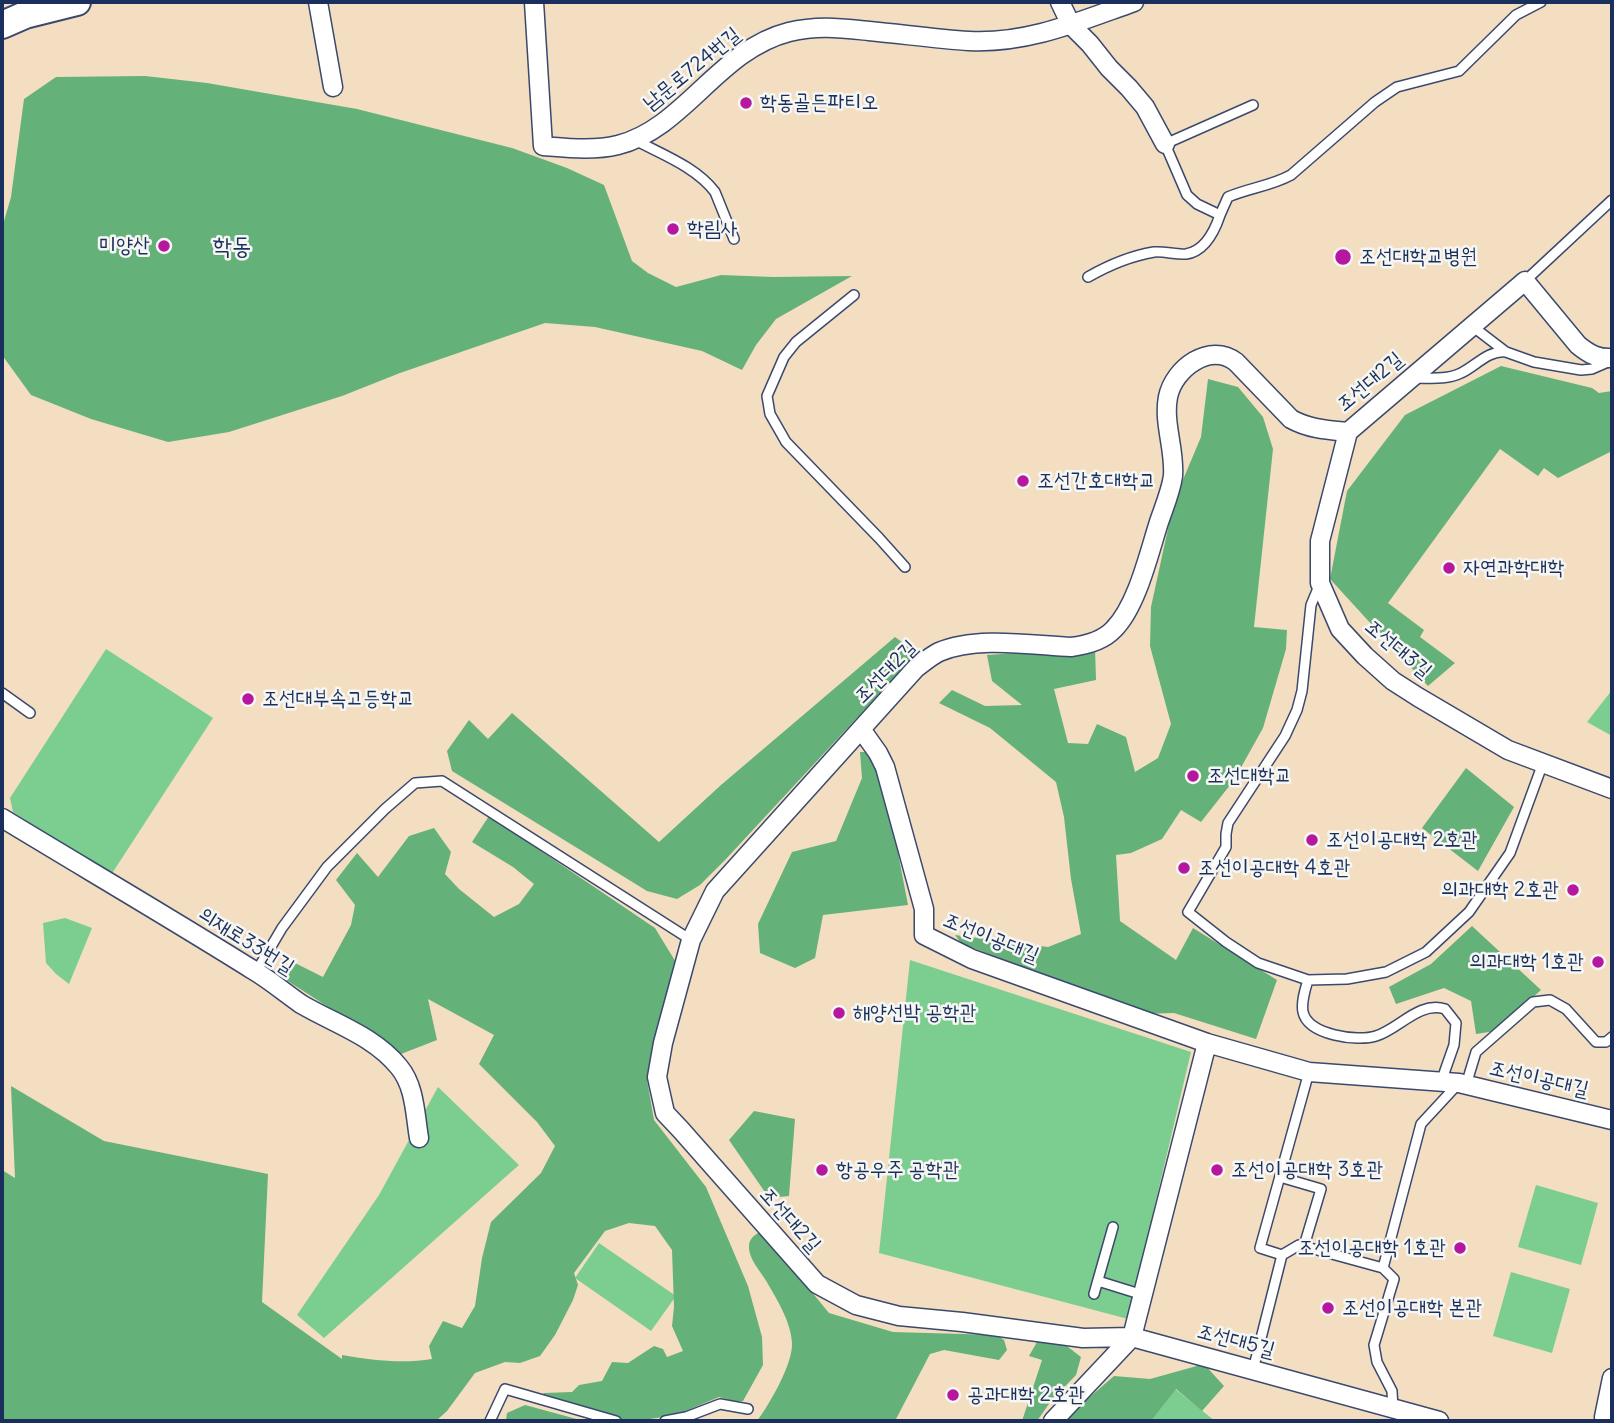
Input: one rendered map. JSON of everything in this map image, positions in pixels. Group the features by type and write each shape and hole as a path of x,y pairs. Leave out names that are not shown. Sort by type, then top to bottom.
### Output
{"main road":[{"path":"2,25 25,15 77,2"}],"street":[{"path":"318,2 333,87"},
{"name":"남문로724번길","path":"534,2 543,146 601,148 634,139 662,123 742,54 758,44 789,32 827,26 970,41 1001,41 1050,32 1134,2"},
{"path":"1059,2 1071,25 1136,95 1165,144"},
{"path":"1525,281 1578,345 1598,357 1612,359"},
{"name":"조선대2길","path":"1132,1336 1083,1338 899,1316 856,1305 817,1283 665,1113 657,1077 663,1043 691,940 715,891 916,668 938,653 964,645 983,643 1071,647 1084,645 1107,635 1115,628 1135,594 1173,477 1166,408 1168,393 1181,371 1192,362 1209,355 1229,356 1291,419 1321,430 1348,432 1525,281"},
{"name":"조선대3길","path":"1348,432 1320,541 1320,583 1340,629 1393,681 1508,750 1612,789"},
{"name":"조선이공대길","path":"861,729 885,767 924,909 924,935 972,959 1207,1042 1309,1072 1463,1084 1612,1120"},
{"name":"의재로33번길","path":"2,818 386,1053 400,1068 411,1089 419,1138"},
{"path":"1053,1421 1132,1336 1207,1042"},
{"name":"조선대5길","path":"1132,1336 1439,1421"},
{"path":"1604,1420 1612,1378"}],"lane":[{"path":"1088,277 1111,264 1132,257 1155,252 1184,254 1195,251 1213,234 1228,197 1276,183 1292,175 1375,102 1397,87 1459,71 1516,15 1541,2"},
{"path":"1220,215 1197,204 1187,195 1165,144 1253,105"},
{"path":"634,139 687,168 711,186 716,192 734,239"},
{"path":"1525,281 1612,200"},
{"path":"854,295 796,342 784,357 767,396 770,414 786,442 905,567"},
{"path":"1472,326 1506,352"},
{"path":"1410,378 1454,376 1495,352 1506,352 1542,364 1581,370 1599,367 1612,359"},
{"path":"1320,583 1311,605 1302,691 1292,723 1228,823 1226,847 1188,912 1226,942 1258,962 1308,980 1347,979 1386,972 1426,952 1469,912 1510,853 1543,763"},
{"path":"2,693 30,713"},
{"path":"256,972 282,928 327,867 415,783 442,781 691,940"},
{"path":"1308,980 1303,997 1303,1012 1307,1023 1333,1034 1361,1038 1376,1036 1422,1010 1439,1007 1445,1009 1456,1023 1454,1045 1441,1082"},
{"path":"1383,1268 1420,1124 1463,1084 1476,1052 1534,1002 1550,1000 1566,1009 1596,1042 1606,1042 1612,1037"},
{"path":"1282,1255 1260,1248 1309,1072"},
{"path":"1280,1177 1321,1189 1304,1246"},
{"path":"1094,1294 1113,1227"},
{"path":"1253,1370 1282,1255 1299,1245 1383,1268 1394,1279 1374,1345 1377,1362 1392,1391 1393,1409"},
{"path":"1098,1281 1143,1295"},
{"path":"490,1421 505,1389 616,1421"},
{"path":"665,1421 686,1417 720,1404 748,1409"}],"green space":[{"path":"145,76 207,83 357,109 512,148 567,168 604,185 632,261 648,273 676,287 721,275 852,276 776,319 756,345 742,370 702,351 595,327 545,323 342,396 229,432 168,442 91,419 31,395 2,355 2,228 11,197 24,99 56,77"},
{"path":"1501,366 1592,388 1599,393 1612,391 1612,451 1558,478 1544,468 1538,476 1500,449 1388,603 1424,630 1420,637 1455,663 1428,686 1330,579 1347,491 1405,415"},
{"path":"1208,379 1238,387 1263,417 1273,449 1254,627 1287,630 1286,649 1263,728 1234,780 1201,822 1181,810 1162,839 1131,853 1116,855 1120,921 1176,960 1193,928 1277,980 1256,1039 1174,1013 1141,1014 961,943 955,935 1048,947 1081,934 1064,817 1056,782 990,728 939,703 952,690 985,706 1022,705 992,681 987,655 1095,648 1096,680 1054,689 1068,743 1088,744 1097,724 1126,737 1135,772 1158,758 1171,724 1150,646 1151,607 1174,501 1201,437"},
{"path":"895,637 917,653 726,859 700,885 677,899 647,891 452,771 447,751 469,720 488,739 512,713 659,842 721,785"},
{"path":"106,649 213,718 111,875 13,812 10,798"},
{"path":"1612,690 1612,736 1587,722"},
{"path":"860,752 871,752 885,786 908,905 823,915 815,958 795,968 760,953 758,924 792,852 836,841 862,778"},
{"path":"1466,768 1514,807 1478,871 1422,828"},
{"path":"489,816 655,928 677,964 647,1080 654,1120 706,1187 748,1286 762,1337 763,1365 743,1401 736,1402 719,1397 676,1415 621,1420 542,1395 572,1392 579,1385 602,1381 612,1362 628,1363 654,1346 663,1349 667,1357 683,1351 672,1326 672,1250 655,1226 629,1223 605,1231 574,1273 578,1285 573,1300 555,1335 540,1356 520,1363 505,1362 475,1373 447,1411 436,1421 2,1421 2,1170 15,1178 11,1086 104,1141 268,1174 262,1302 342,1359 342,1355 387,1361 432,1359 429,1346 443,1321 462,1328 475,1306 482,1258 491,1222 541,1173 555,1146 537,1122 479,1064 494,1035 428,999 437,1040 401,1054 280,976 291,961 323,977 351,925 355,905 336,880 357,853 378,877 409,836 434,828 451,852 445,874 459,889 494,917 519,904 534,884 513,867 472,842"},
{"path":"65,918 92,928 69,984 46,963 43,923"},
{"path":"1472,926 1541,990 1495,1031 1476,1034 1471,1001 1444,988 1396,1004 1389,987 1431,964"},
{"path":"910,960 1191,1052 1128,1319 879,1253"},
{"path":"438,1087 519,1165 324,1338 297,1315 379,1195"},
{"path":"754,1111 795,1119 789,1196 769,1198 729,1140"},
{"path":"1536,1185 1598,1203 1581,1265 1518,1247"},
{"path":"758,1233 765,1235 829,1313 893,1332 997,1335 1004,1340 1007,1350 999,1360 944,1350 930,1354 895,1421 757,1421 785,1373 792,1343 782,1310 750,1255 750,1242"},
{"path":"599,1243 676,1296 651,1331 575,1278"},
{"path":"1511,1272 1570,1289 1552,1353 1493,1336"},
{"path":"1059,1340 1081,1357 1076,1375 1051,1401 1037,1421 1022,1421 1042,1360 1029,1356 1037,1342"},
{"path":"1204,1364 1224,1386 1202,1411 1176,1389 1151,1421 1066,1421 1070,1414 1114,1376 1150,1379"},
{"path":"1175,1389 1215,1421 1151,1421"},
{"path":"525,1405 584,1421 506,1420 507,1413"}],"place":[{"name":"학동골든파티오","path":"746,103"},
{"name":"학림사","path":"673,229"},
{"name":"미양산","path":"164,246"},
{"name":"조선대학교병원","path":"1343,257"},
{"name":"조선간호대학교","path":"1023,481"},
{"name":"자연과학대학","path":"1449,568"},
{"name":"조선대부속고등학교","path":"248,699"},
{"name":"조선대학교","path":"1193,776"},
{"name":"조선이공대학 2호관","path":"1312,840"},
{"name":"조선이공대학 4호관","path":"1184,868"},
{"name":"의과대학 2호관","path":"1573,890"},
{"name":"의과대학 1호관","path":"1598,962"},
{"name":"해양선박 공학관","path":"839,1013"},
{"name":"항공우주 공학관","path":"822,1170"},
{"name":"조선이공대학 3호관","path":"1217,1170"},
{"name":"조선이공대학 1호관","path":"1460,1248"},
{"name":"조선이공대학 본관","path":"1328,1308"},
{"name":"공과대학 2호관","path":"953,1395"}],"district":[{"name":"학동","path":"232,247"}]}
